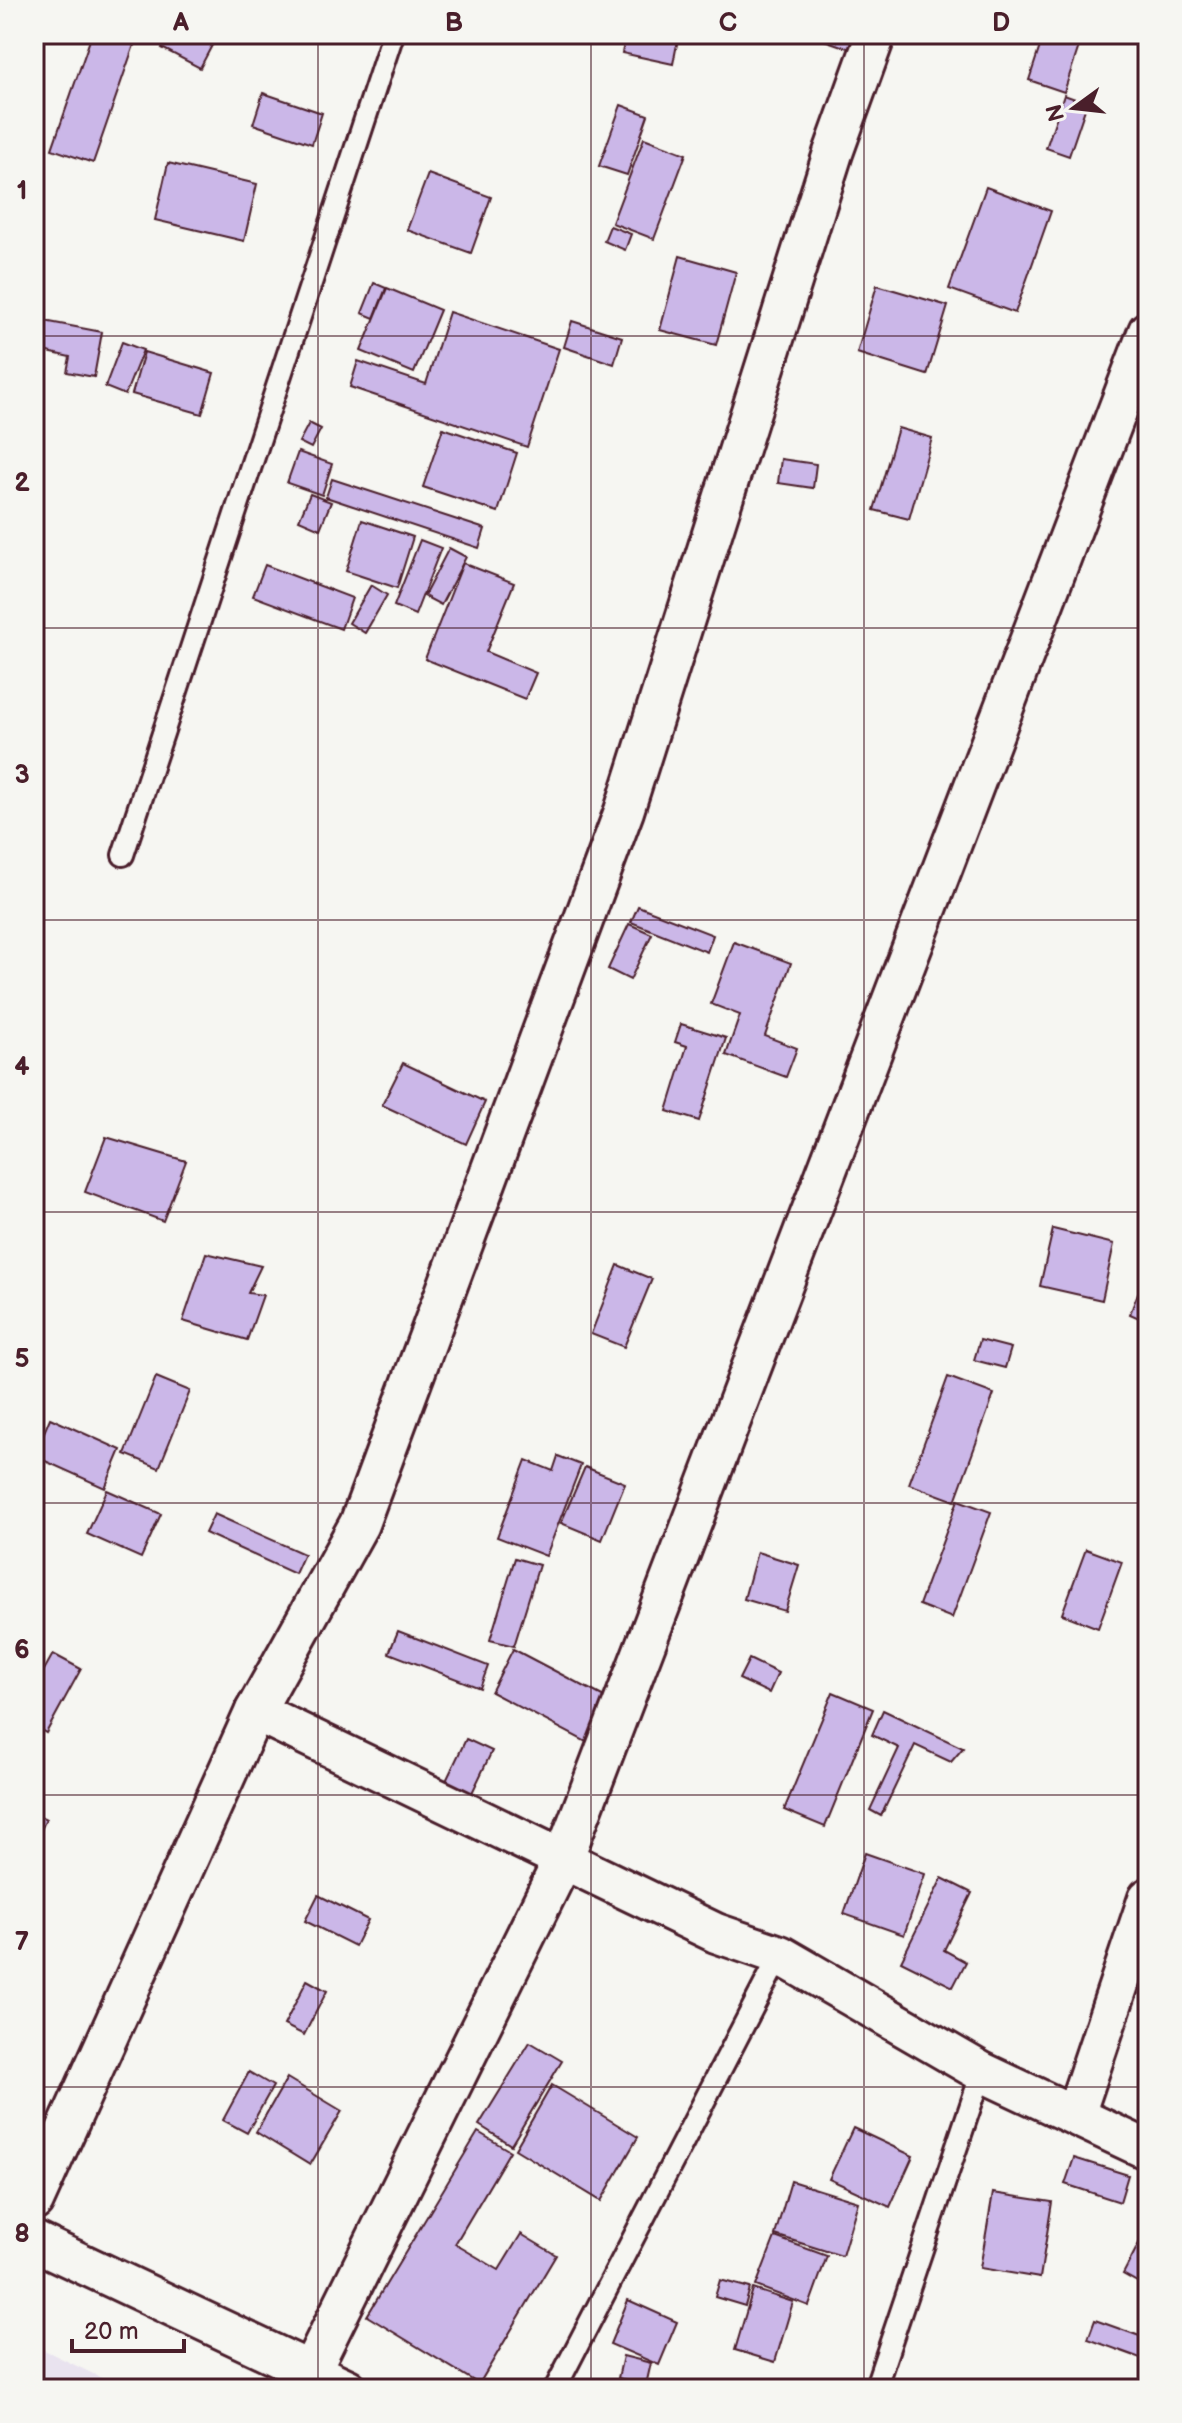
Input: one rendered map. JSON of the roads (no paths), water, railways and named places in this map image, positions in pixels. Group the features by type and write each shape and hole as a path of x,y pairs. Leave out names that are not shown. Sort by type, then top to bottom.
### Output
{"street":[{"path":"34,2201 255,1711 359,1524 618,826 833,153 876,34"},
{"path":"310,2372 563,1860 1148,331"},
{"path":"255,1711 716,1933 780,1955 982,2072 1148,2150"},
{"path":"1075,2115 1148,1898"},
{"path":"34,2241 348,2389"}],"lane":[{"path":"123,855 393,34"},
{"path":"555,2389 780,1955"},
{"path":"875,2389 982,2072"}]}
